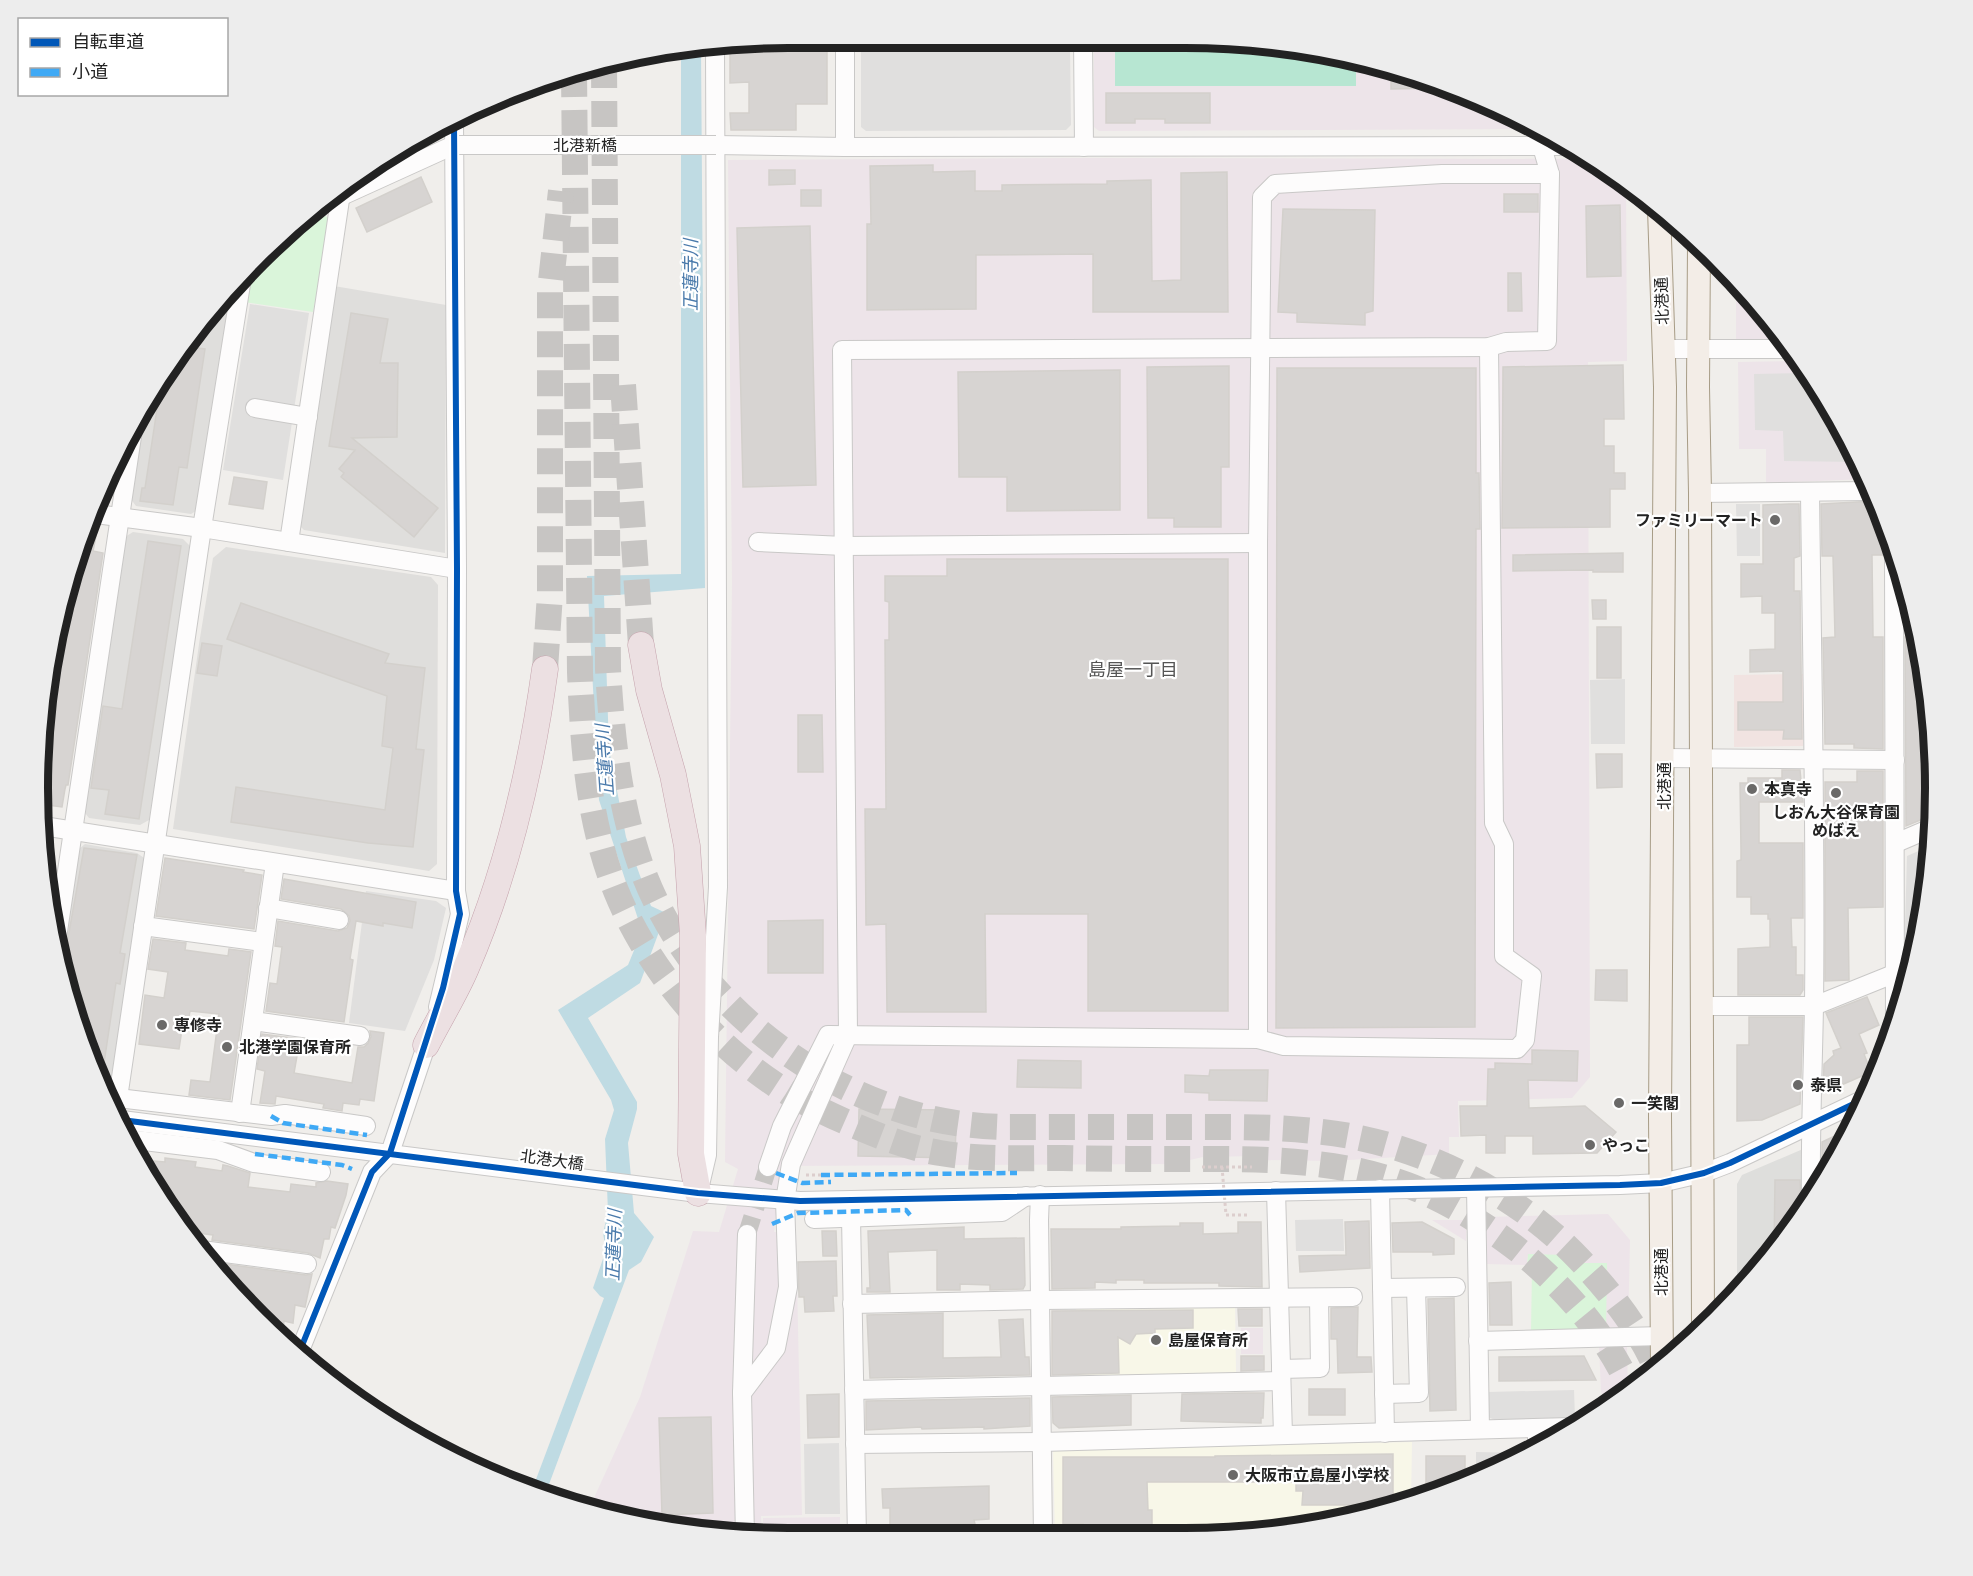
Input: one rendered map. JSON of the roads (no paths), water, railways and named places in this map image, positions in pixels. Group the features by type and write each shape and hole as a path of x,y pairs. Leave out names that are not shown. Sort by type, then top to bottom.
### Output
{"highway":[{"path":"641,645 648,690 678,796 687,846 693,934 691,1154 698,1193"},
{"path":"426,1045 466,969 489,908 523,790 537,727 545,669"}],"main road":[{"name":"北港通","path":"1659,221 1664,349 1664,758 1660,1183 1662,1353"},
{"path":"1700,257 1698,350 1703,1316"}],"street":[{"path":"845,48 845,147"},
{"path":"1083,48 1084,147"},
{"path":"698,1193 707,1155 709,1037 718,887 715,52"},
{"path":"301,1345 372,1172 397,1153 443,988 460,914 456,891 457,569 454,128"},
{"name":"北港新橋","path":"454,146 1084,147 1538,138"},
{"path":"742,1393 776,1348 789,1287 785,1201 791,1164 848,1035 842,350 1489,347 1506,342 1547,341 1550,174 1543,140"},
{"path":"355,188 454,146"},
{"path":"1258,1039 1258,543 1262,197 1275,184 1442,174 1550,174"},
{"path":"289,542 337,202"},
{"path":"114,1093 143,926 201,528 240,292"},
{"path":"768,1167 782,1126 828,1035 1258,1039 1284,1046 1517,1049 1525,1040 1532,976 1504,956 1504,844 1494,823 1489,347"},
{"path":"1664,349 1780,349"},
{"path":"255,408 308,417"},
{"path":"60,919 130,450"},
{"path":"1810,492 1814,760 1814,1006 1810,1123 1811,1182"},
{"path":"1700,493 1863,492"},
{"path":"100,515 201,528 457,569"},
{"path":"758,542 844,546 1258,543"},
{"path":"1893,574 1896,994"},
{"path":"1664,758 1896,760"},
{"path":"50,827 456,891"},
{"path":"1896,843 1923,831"},
{"path":"240,1113 275,862"},
{"path":"268,908 339,920"},
{"path":"143,926 263,942"},
{"path":"1703,1006 1814,1006 1896,973"},
{"path":"253,1021 360,1036"},
{"path":"117,1099 271,1116 285,1114 366,1126"},
{"name":"北港大橋","path":"127,1121 397,1153 698,1193 785,1201 1660,1183 1704,1173 1854,1103"},
{"path":"137,1140 218,1150 254,1163 321,1172"},
{"path":"1476,1188 1480,1429"},
{"path":"1380,1190 1385,1433"},
{"path":"1276,1191 1282,1435"},
{"path":"814,1219 1002,1212 1033,1196 1040,1299 1043,1528"},
{"path":"851,1217 857,1528"},
{"path":"745,1526 742,1393 747,1233"},
{"path":"212,1251 307,1264"},
{"path":"1382,1288 1456,1287"},
{"path":"1384,1394 1419,1393 1416,1288"},
{"path":"852,1304 1040,1299 1353,1297"},
{"path":"854,1390 1041,1387 1281,1375 1320,1368 1318,1298"},
{"path":"1478,1341 1662,1336"},
{"path":"855,1444 1042,1442 1557,1428"},
{"path":"1537,1429 1537,1439"}],"water":[{"name":"正蓮寺川","path":"701,53 705,588 604,596 609,749 626,837 651,906 666,913 640,983 588,1018 637,1102 628,1143 634,1213 654,1237 641,1262 629,1270 548,1488 535,1483 604,1298 593,1288 606,1250 603,1233 608,1212 605,1139 614,1110 611,1100 558,1010 628,965 642,931 599,800 587,576 681,574 681,56"}],"tunnel":[{"path":"604,71 608,669 618,771 622,796 642,869 662,913 688,955 718,993 754,1027 792,1057 834,1082 879,1102 925,1117 963,1124 1001,1127 1296,1129 1351,1136 1423,1157 1491,1190 1523,1210 1552,1233 1579,1259 1612,1297 1653,1360"},
{"path":"574,80 580,672 585,755 599,838 616,891 646,950 686,1005 734,1053 787,1092 855,1126 892,1141 921,1149 986,1158 1274,1160 1355,1170 1407,1185 1449,1204 1488,1228 1548,1276 1596,1330 1627,1381"},
{"path":"545,669 550,594 550,290 561,191"},
{"path":"623,385 641,645"},
{"path":"747,1234 768,1167"}],"place":[{"name":"ファミリーマート","path":"1775,520"},
{"name":"本真寺","path":"1752,789"},
{"name":"しおん大谷保育園 めばえ","path":"1836,793"},
{"name":"専修寺","path":"162,1025"},
{"name":"北港学園保育所","path":"227,1047"},
{"name":"泰県","path":"1798,1085"},
{"name":"一笑閣","path":"1619,1103"},
{"name":"やっこ","path":"1590,1145"},
{"name":"島屋保育所","path":"1156,1340"},
{"name":"大阪市立島屋小学校","path":"1233,1475"}],"district":[{"name":"島屋一丁目","path":"1133,670"}]}
